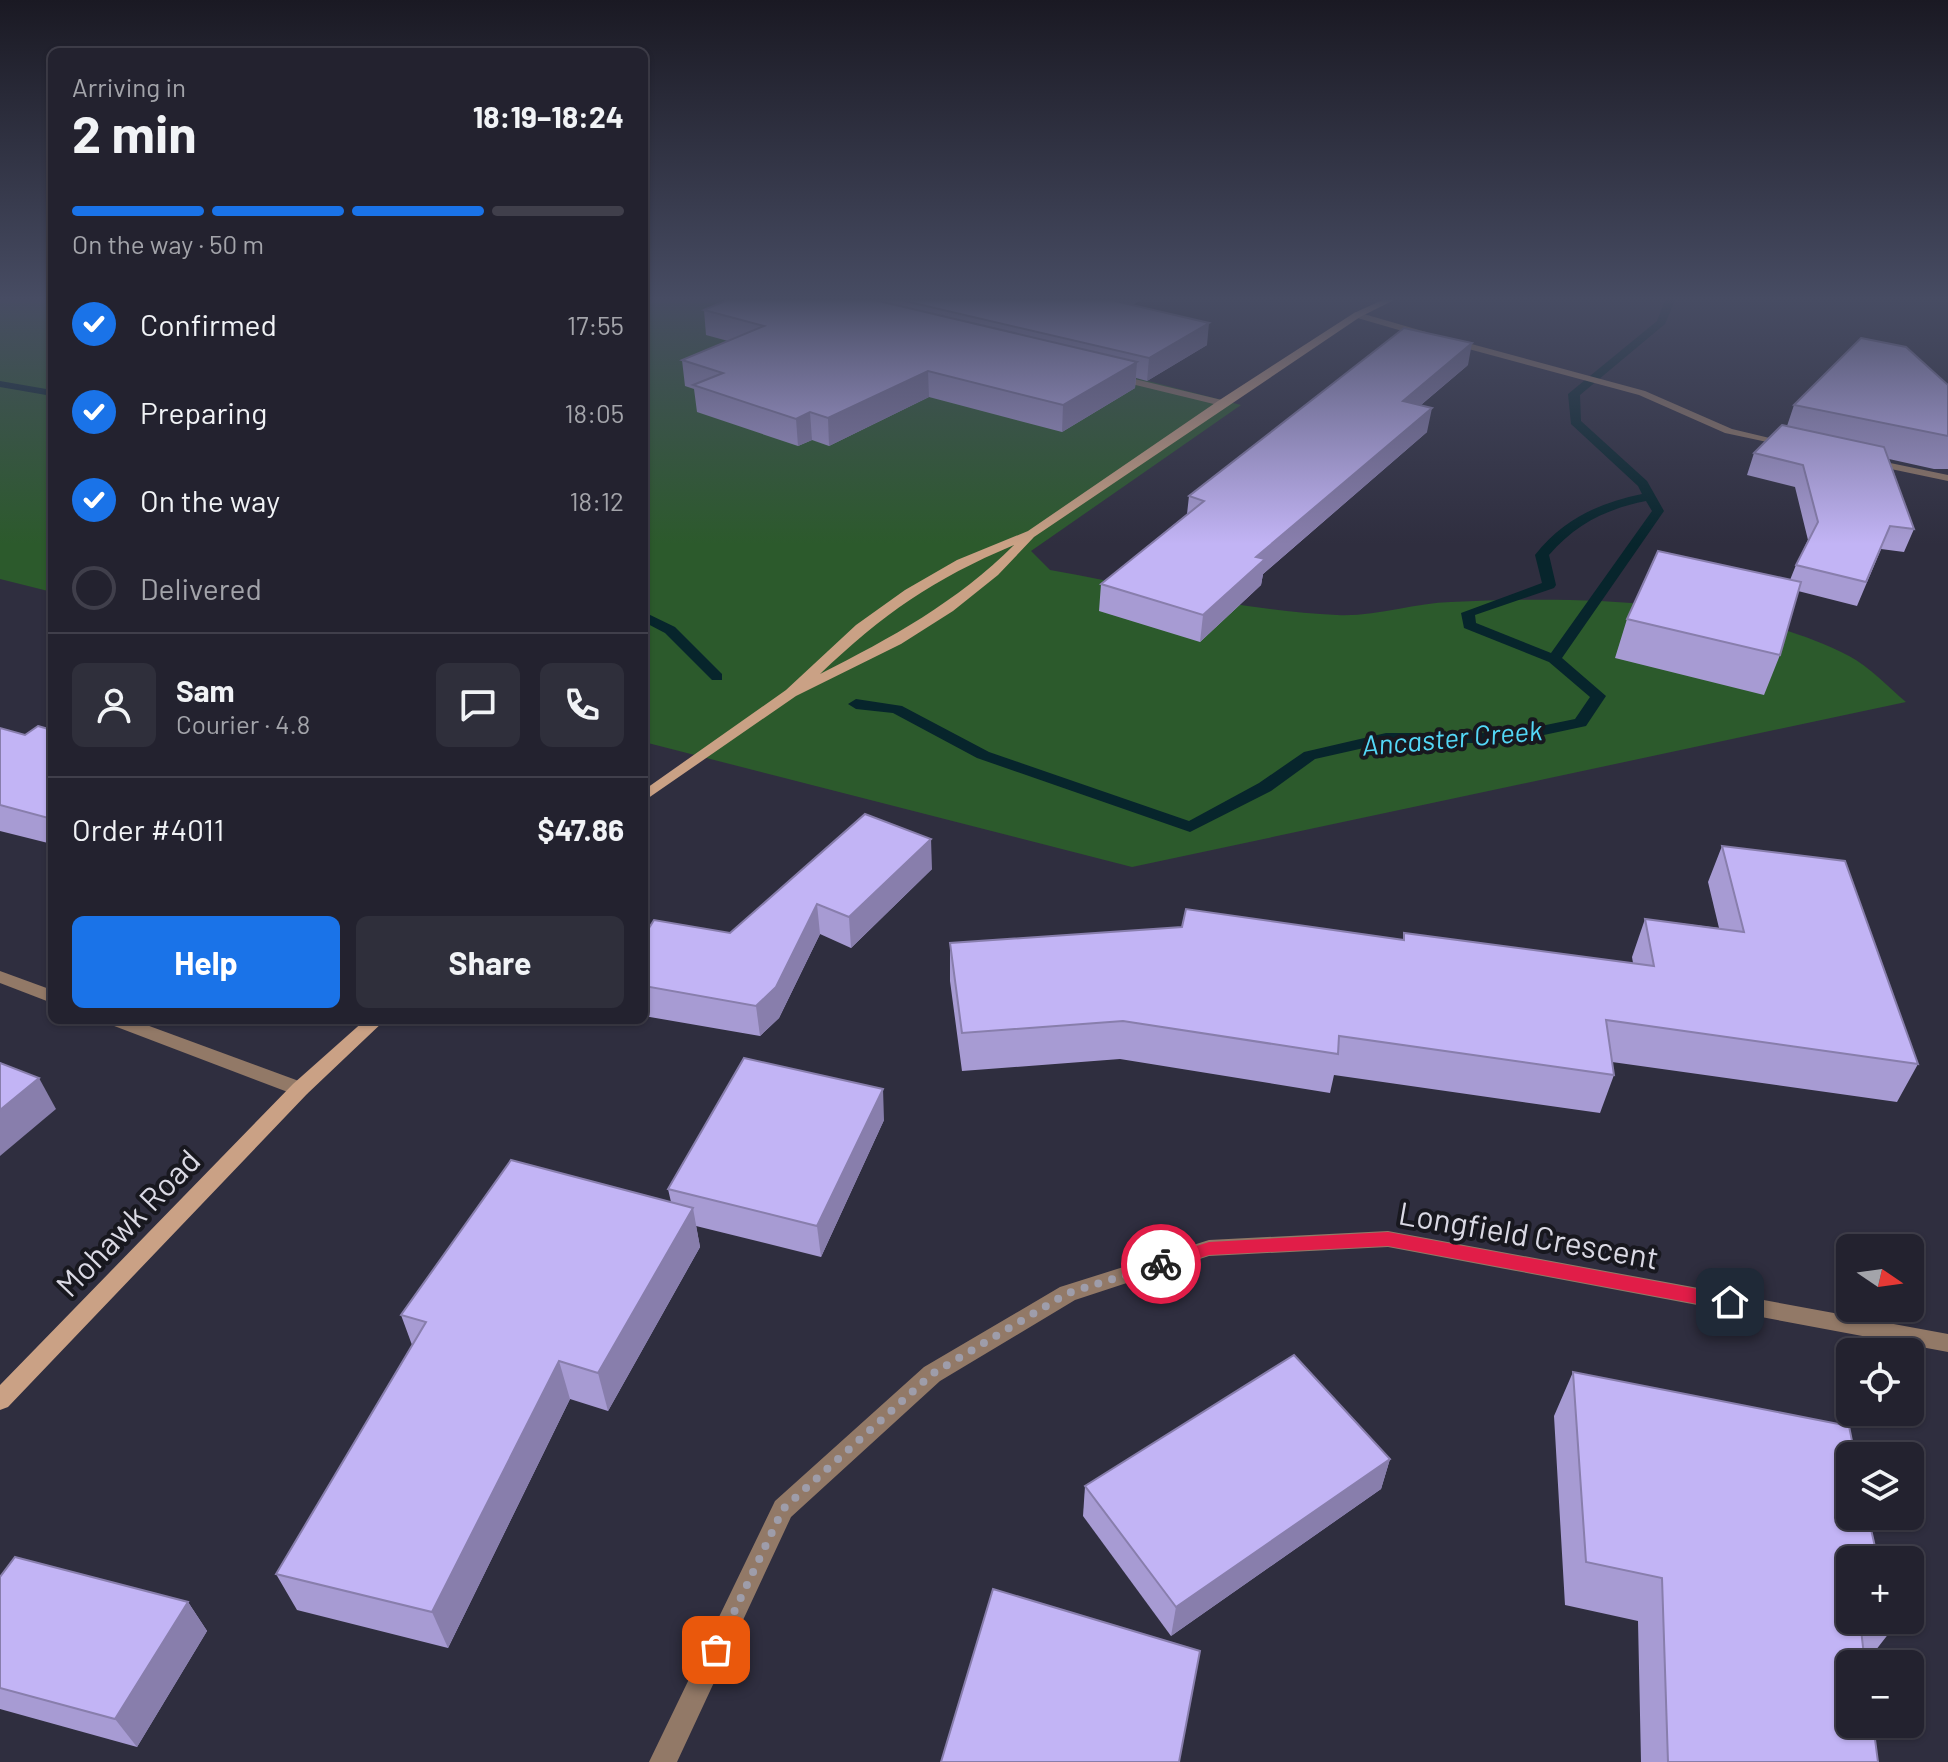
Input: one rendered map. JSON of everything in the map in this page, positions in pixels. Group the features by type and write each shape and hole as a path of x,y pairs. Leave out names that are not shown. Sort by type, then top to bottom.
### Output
{"main road":[{"path":"791,693 896,641 949,608 994,572 1032,533 1257,380"},
{"path":"648,794 791,693 861,628 909,593 961,563 1032,533"},
{"name":"Mohawk Road","path":"0,1400 300,1089 372,1024"}],"street":[{"path":"1127,380 1222,403"},
{"path":"1594,380 1642,393 1729,431 1802,447"},
{"path":"1860,459 1948,478"},
{"path":"0,977 48,995"},
{"path":"126,1024 300,1089"},
{"name":"Longfield Crescent","path":"663,1762 783,1509 932,1374 1068,1293 1209,1248 1388,1239 1948,1343"}],"green space":[{"path":"0,380 48,380 48,591 0,579"},
{"path":"648,380 1145,380 1241,405 1031,551 1050,570 1229,603 1337,615 1366,614 1437,603 1500,600 1603,601 1707,612 1757,622 1805,637 1849,656 1872,671 1906,702 1132,867 648,743"}],"building":[{"path":"705,380 908,380 828,418 810,412 796,419 693,385"},
{"path":"965,380 1106,380 1063,405"},
{"path":"1337,380 1428,380 1403,401 1432,408 1256,557 1265,559 1203,615 1101,584 1204,501 1189,496"},
{"path":"1819,380 1943,380 1948,385 1948,436 1794,405"},
{"path":"1782,425 1884,447 1914,529 1890,526 1866,582 1796,565 1818,522 1803,465 1754,453"},
{"path":"1658,551 1801,582 1780,655 1627,619"},
{"path":"38,726 48,729 48,818 0,805 0,728 25,735"},
{"path":"865,814 931,839 849,917 817,904 776,987 756,1006 648,987 648,930 654,920 730,933"},
{"path":"1722,846 1845,861 1918,1064 1606,1020 1614,1075 1339,1036 1338,1054 1123,1021 962,1033 950,943 1182,927 1186,909 1404,940 1404,933 1654,966 1645,919 1744,932"},
{"path":"744,1058 883,1089 817,1226 668,1189"},
{"path":"0,1063 39,1078 0,1110"},
{"path":"511,1160 693,1208 598,1373 559,1361 432,1612 276,1574 426,1322 401,1315"},
{"path":"1294,1355 1390,1459 1176,1607 1085,1486"},
{"path":"1573,1372 1836,1423 1836,1426 1849,1426 1852,1442 1836,1442 1836,1530 1871,1530 1875,1546 1836,1546 1836,1634 1862,1634 1863,1650 1836,1650 1836,1738 1875,1738 1878,1762 1668,1762 1662,1578 1586,1562"},
{"path":"15,1557 188,1602 115,1719 0,1688 0,1577"},
{"path":"993,1589 1200,1651 1179,1762 941,1762"}],"waterway":[{"name":"Ancaster Creek","path":"1591,380 1574,394 1575,422 1643,484 1650,496"},
{"name":"Ancaster Creek","path":"0,384 48,392"},
{"path":"1554,659 1469,625 1468,613 1549,585 1542,555 1565,531 1603,508 1650,496"},
{"name":"Ancaster Creek","path":"1554,659 1658,511 1650,496"},
{"name":"Ancaster Creek","path":"648,618 670,630 717,677"},
{"name":"Ancaster Creek","path":"856,704 897,709 983,755 1190,827 1265,787 1310,755 1386,738 1507,738 1580,723 1598,696 1554,659"}],"way so far":[{"path":"716,1650 783,1509 932,1374 1068,1293 1161,1264"}],"route":[{"path":"1161,1264 1209,1248 1388,1239 1730,1302"}]}
